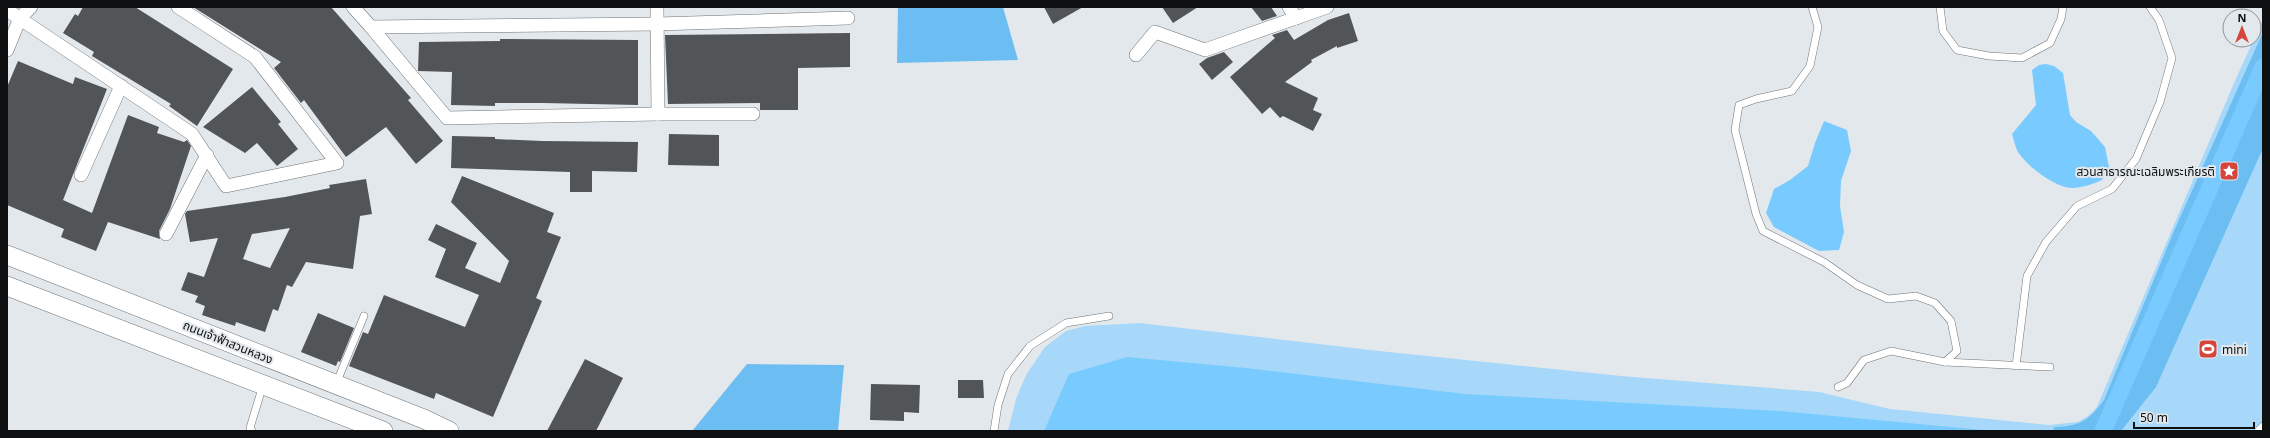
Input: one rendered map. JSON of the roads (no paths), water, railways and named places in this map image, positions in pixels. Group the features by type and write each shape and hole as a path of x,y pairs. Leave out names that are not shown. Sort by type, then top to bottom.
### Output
{"main road":[{"name":"ถนนเจ้าฟ้าสวนหลวง","path":"7,255 336,384 449,431"},
{"path":"7,286 383,431"},
{"path":"96,320 108,294"}],"street":[{"path":"7,50 20,18 31,7"},
{"path":"7,10 192,134 226,186 337,163 255,57 178,7"},
{"path":"353,7 447,118 658,114 753,114"},
{"path":"657,7 658,114"},
{"path":"1288,7 1296,18"},
{"path":"1136,55 1155,32 1205,50 1327,7"},
{"path":"371,27 657,24 848,18"},
{"path":"81,175 121,86"},
{"path":"166,234 207,155"}],"lane":[{"path":"1812,7 1818,27 1810,66 1792,91 1756,99 1739,106 1735,130 1756,214 1763,231 1824,262 1857,285 1888,299 1916,296 1935,303 1951,321 1957,351 1945,362"},
{"path":"1940,7 1943,31 1957,50 1989,56 2022,58 2050,43 2061,19 2063,7"},
{"path":"2016,366 2027,276 2046,242 2077,206 2112,189 2136,159 2160,102 2172,58 2159,20 2150,7"},
{"path":"336,384 364,316"},
{"path":"994,431 998,405 1008,374 1030,346 1066,323 1109,316"},
{"path":"1838,387 1848,383 1864,360 1891,351 1945,362 2050,368"},
{"path":"252,431 250,428 263,385"},
{"path":"2258,431 2263,426"}],"waterway":[{"path":"2103,431 2263,67"}],"place":[{"name":"สวนสาธารณะเฉลิมพระเกียรติ","path":"2229,171"},
{"name":"mini","path":"2208,349"}]}
